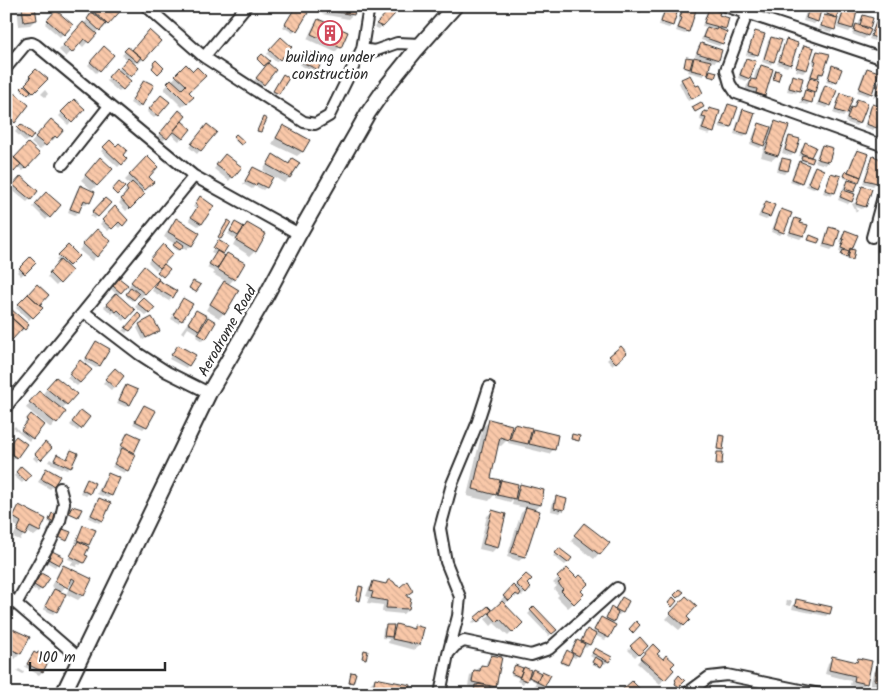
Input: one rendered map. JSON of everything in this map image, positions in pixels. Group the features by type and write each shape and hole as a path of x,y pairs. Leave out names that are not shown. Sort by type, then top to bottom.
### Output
{"street":[{"path":"146,6 204,57 304,122 315,124 329,116 362,49 369,6"},
{"path":"204,57 246,6"},
{"name":"Aerodrome Road","path":"63,694 209,393 267,294 299,234 368,113 386,86 455,6"},
{"path":"725,6 884,59"},
{"path":"747,14 726,70 730,84 736,93 884,146"},
{"path":"6,68 26,44 32,43 36,45 194,176 299,234"},
{"path":"362,49 374,52 397,43 421,44"},
{"path":"63,164 109,106"},
{"path":"6,407 194,176"},
{"path":"872,237 884,193"},
{"path":"84,312 139,354 167,372 209,393"},
{"path":"440,694 458,616 460,598 446,562 440,528 452,484 477,424 489,387"},
{"path":"16,604 52,540 60,521 64,503 60,488"},
{"path":"448,654 455,646 464,641 531,655 549,649 617,588"},
{"path":"6,595 80,659"},
{"path":"686,694 709,677 727,674 820,694"}],"building":[{"path":"22,6 35,6 37,20 24,22"},
{"path":"96,6 124,7 108,25 92,10"},
{"path":"296,6 308,13 297,31 285,24"},
{"path":"326,6 356,6 354,15 326,10"},
{"path":"628,6 643,6 641,12"},
{"path":"666,6 679,6 673,26 661,22"},
{"path":"684,6 696,10 689,32 678,28"},
{"path":"812,6 822,6 818,22 806,18 809,8"},
{"path":"830,6 841,6 837,18 827,14"},
{"path":"845,7 857,11 853,29 839,25"},
{"path":"709,8 720,12 719,15 729,18 726,29 704,23"},
{"path":"390,9 395,14 383,27 376,24"},
{"path":"56,10 73,25 64,35 47,20"},
{"path":"92,12 106,24 100,31 87,19"},
{"path":"824,15 838,18 835,30 821,26"},
{"path":"863,15 873,18 870,28 860,25"},
{"path":"878,17 884,19 884,41 871,36"},
{"name":"building under construction","path":"318,19 348,32 341,48 311,34"},
{"path":"83,22 97,34 89,43 84,39 72,53 63,45"},
{"path":"856,24 871,30 868,36 854,31"},
{"path":"707,27 727,32 723,44 703,37"},
{"path":"149,30 161,41 144,60 132,50"},
{"path":"755,31 765,34 758,55 748,52"},
{"path":"281,37 292,47 280,60 269,50"},
{"path":"771,37 782,40 774,62 764,59"},
{"path":"786,39 798,43 791,65 779,61"},
{"path":"701,43 722,50 719,60 697,53"},
{"path":"804,45 814,48 807,70 796,67"},
{"path":"104,46 114,55 100,71 90,62"},
{"path":"128,47 141,57 137,62 124,51"},
{"path":"307,51 323,58 318,70 302,62"},
{"path":"817,51 830,54 823,74 819,73 818,78 811,76"},
{"path":"262,54 270,61 264,66 257,59"},
{"path":"686,57 693,58 690,69 684,67"},
{"path":"694,57 711,61 708,74 691,70"},
{"path":"128,58 139,68 131,77 120,67"},
{"path":"746,58 756,61 750,79 740,75"},
{"path":"156,60 164,68 158,74 152,68"},
{"path":"268,63 276,70 264,85 256,78"},
{"path":"186,64 193,71 197,67 206,76 189,92 194,97 187,103 167,83 171,79 182,89 186,85 175,75"},
{"path":"761,65 773,69 765,96 756,93 757,89 749,87 751,79 756,80"},
{"path":"832,65 842,69 837,82 828,79"},
{"path":"116,68 131,81 123,90 108,77"},
{"path":"867,68 879,72 872,94 859,89"},
{"path":"36,69 48,79 34,93 25,84 31,78 29,76"},
{"path":"710,70 717,72 715,78 708,76"},
{"path":"776,70 781,72 778,81 773,79"},
{"path":"283,74 289,78 279,94 273,91"},
{"path":"882,74 884,75 884,96 876,94"},
{"path":"690,75 696,86 699,85 703,93 692,99 681,79"},
{"path":"792,75 803,78 800,91 789,88"},
{"path":"810,77 819,80 815,92 806,89"},
{"path":"144,80 154,85 142,106 132,100"},
{"path":"24,85 31,91 28,95 21,88"},
{"path":"825,85 837,90 831,106 819,102"},
{"path":"805,90 814,93 812,103 802,100"},
{"path":"15,93 29,105 15,123 6,115 6,102"},
{"path":"841,93 853,97 847,114 835,110"},
{"path":"161,95 170,102 158,116 149,109"},
{"path":"74,99 85,109 72,123 61,112"},
{"path":"857,99 868,103 860,124 847,119 851,107 854,108"},
{"path":"701,102 704,107 695,112 692,107"},
{"path":"728,104 738,107 731,127 721,124"},
{"path":"872,104 884,107 877,128 866,124"},
{"path":"709,108 720,111 714,133 702,129 706,118 702,117 704,111 708,112"},
{"path":"743,109 755,113 748,134 736,131"},
{"path":"179,110 186,116 167,139 160,133"},
{"path":"263,117 267,119 261,132 257,131"},
{"path":"51,119 64,130 46,146 35,137"},
{"path":"182,121 191,129 183,139 173,131"},
{"path":"775,121 789,126 778,156 765,152"},
{"path":"759,123 771,127 764,146 753,142"},
{"path":"21,124 34,135 30,140 17,128"},
{"path":"207,124 217,132 201,151 191,144"},
{"path":"283,125 310,140 303,152 276,138"},
{"path":"236,134 245,142 241,145 233,137"},
{"path":"789,136 800,139 795,154 785,150"},
{"path":"110,140 116,146 119,143 127,150 123,155 127,159 122,165 103,147"},
{"path":"805,142 816,147 811,157 801,153"},
{"path":"28,143 40,154 26,169 14,158"},
{"path":"822,145 833,148 829,162 817,159"},
{"path":"857,150 869,154 861,177 848,172"},
{"path":"10,154 21,164 14,172 6,165 6,157"},
{"path":"225,154 242,167 233,178 216,165"},
{"path":"273,154 289,164 292,158 300,163 290,178 267,165"},
{"path":"802,155 814,158 812,163 801,159"},
{"path":"147,156 158,167 149,177 154,182 145,190 129,175"},
{"path":"873,156 884,160 884,168 882,168 877,183 865,180"},
{"path":"100,157 113,169 97,186 85,175"},
{"path":"782,158 791,160 788,171 779,169"},
{"path":"799,161 809,165 802,183 792,179"},
{"path":"815,166 824,170 817,187 808,183"},
{"path":"253,167 273,177 267,188 257,183 256,186 245,181"},
{"path":"846,171 861,177 859,182 844,176"},
{"path":"831,173 841,176 835,193 825,190"},
{"path":"21,176 38,191 31,200 13,185"},
{"path":"848,180 858,183 854,192 845,189"},
{"path":"119,182 125,187 117,195 112,190"},
{"path":"132,182 145,194 130,209 121,199 128,191 126,188"},
{"path":"80,185 95,192 90,203 84,200 79,212 70,209"},
{"path":"862,186 872,189 866,207 856,204"},
{"path":"843,190 855,194 852,202 840,197"},
{"path":"46,192 61,205 50,218 35,204"},
{"path":"200,196 214,206 202,224 191,217 198,206 195,204"},
{"path":"105,198 111,203 98,217 92,212"},
{"path":"766,201 775,205 770,217 761,214"},
{"path":"115,206 128,220 123,226 119,222 112,229 102,220"},
{"path":"781,209 792,213 784,233 774,229"},
{"path":"176,218 200,233 192,246 168,232"},
{"path":"795,218 801,220 800,223 808,225 804,236 790,232"},
{"path":"228,220 231,222 221,239 218,237"},
{"path":"235,222 244,227 238,236 230,231"},
{"path":"247,223 266,234 256,252 236,240"},
{"path":"829,227 840,230 835,247 824,244"},
{"path":"97,229 111,241 97,257 83,244"},
{"path":"845,230 858,235 852,249 850,248 849,251 841,248"},
{"path":"810,235 820,239 818,243 808,240"},
{"path":"177,240 184,245 180,250 173,245"},
{"path":"218,240 228,246 223,254 213,248"},
{"path":"163,244 173,254 160,268 150,259"},
{"path":"68,245 79,256 69,266 58,255"},
{"path":"881,248 884,249 884,258 878,256"},
{"path":"850,249 855,250 853,260 848,259"},
{"path":"843,250 849,252 847,257 841,255"},
{"path":"217,251 225,256 217,269 209,264"},
{"path":"227,253 245,263 235,280 217,269"},
{"path":"30,257 36,263 25,274 19,268"},
{"path":"60,260 72,271 60,284 49,273"},
{"path":"164,264 170,269 163,277 157,272"},
{"path":"144,266 159,279 145,294 131,282"},
{"path":"119,278 128,285 121,293 113,286"},
{"path":"158,280 177,291 173,298 154,287"},
{"path":"193,281 201,285 196,292 189,288"},
{"path":"224,281 239,290 225,314 210,304"},
{"path":"37,284 49,295 40,305 28,294"},
{"path":"131,287 139,294 134,300 126,294"},
{"path":"116,293 135,310 127,319 118,310 116,312 106,304"},
{"path":"28,294 43,308 33,318 18,304"},
{"path":"143,297 155,308 150,314 137,303"},
{"path":"183,298 193,304 182,321 173,315"},
{"path":"11,309 29,325 25,330 7,314"},
{"path":"196,310 207,316 199,330 188,323"},
{"path":"138,313 142,317 130,331 125,328"},
{"path":"11,317 23,328 12,340 6,335 6,323"},
{"path":"152,317 160,331 146,338 139,324"},
{"path":"208,317 216,322 206,339 198,334"},
{"path":"96,341 110,349 100,366 86,358"},
{"path":"178,345 196,355 189,366 171,355"},
{"path":"621,346 627,353 616,363 609,356"},
{"path":"80,360 92,370 80,383 69,374"},
{"path":"115,368 124,376 115,388 105,379"},
{"path":"56,377 77,394 67,405 46,388"},
{"path":"126,385 138,390 130,405 119,400"},
{"path":"39,391 66,412 57,424 29,402"},
{"path":"144,405 156,411 147,427 135,421"},
{"path":"81,410 90,417 81,429 72,422"},
{"path":"31,414 44,425 33,439 21,430"},
{"path":"489,419 512,425 509,440 500,437 491,478 500,480 496,495 473,489"},
{"path":"514,424 532,428 528,444 510,440"},
{"path":"533,429 558,435 555,450 529,444"},
{"path":"128,432 141,438 134,453 121,446"},
{"path":"572,434 580,436 579,441 571,439"},
{"path":"719,435 725,436 723,450 717,449"},
{"path":"16,436 27,444 17,458 6,450 6,443 8,441 10,443"},
{"path":"45,442 52,448 41,460 35,454"},
{"path":"122,448 136,455 128,471 114,464"},
{"path":"71,450 78,453 71,468 54,460 57,454 67,459"},
{"path":"717,452 723,452 722,464 716,464"},
{"path":"21,466 31,475 26,481 16,472"},
{"path":"46,468 60,476 54,486 41,479"},
{"path":"108,473 120,478 112,496 100,491"},
{"path":"87,479 95,483 90,494 82,490"},
{"path":"501,480 518,484 515,499 497,495"},
{"path":"520,484 544,490 541,505 516,500"},
{"path":"556,496 567,499 564,510 554,508"},
{"path":"99,498 111,503 103,521 91,515"},
{"path":"19,505 46,519 40,532 30,527 25,536 17,531 21,522 13,517"},
{"path":"72,506 82,509 78,517 69,513"},
{"path":"526,507 540,511 525,557 511,553"},
{"path":"492,510 506,514 498,548 483,544"},
{"path":"52,513 59,517 55,524 49,520"},
{"path":"584,523 610,543 600,555 574,535"},
{"path":"83,525 96,530 89,545 77,540"},
{"path":"63,529 71,532 67,541 59,537"},
{"path":"78,541 89,547 85,555 88,556 84,563 70,556"},
{"path":"559,548 572,558 568,563 555,553"},
{"path":"52,551 64,557 59,565 48,559"},
{"path":"63,565 92,579 84,596 70,589 75,580 72,578 68,588 55,581"},
{"path":"567,568 577,578 580,575 589,583 581,591 584,594 574,604 561,591 563,589 558,583 561,581 557,577"},
{"path":"41,573 50,578 42,590 34,585"},
{"path":"526,574 532,579 527,584 531,588 526,594 516,584"},
{"path":"388,580 391,580 400,587 407,581 413,591 407,595 407,597 411,598 409,609 386,608 387,601 371,598 373,592 370,591 373,581 386,584"},
{"path":"513,585 521,593 519,596 516,594 509,601 503,596"},
{"path":"359,586 363,587 360,601 356,600"},
{"path":"54,589 66,594 57,612 45,606"},
{"path":"680,589 684,592 677,598 674,595"},
{"path":"686,596 697,606 687,617 690,620 684,626 670,613"},
{"path":"622,597 629,601 623,613 615,609"},
{"path":"673,597 677,601 672,607 668,603"},
{"path":"796,599 832,607 830,614 795,606"},
{"path":"502,601 523,623 513,633 500,619 497,622 489,613"},
{"path":"488,606 492,610 478,622 474,618"},
{"path":"534,606 557,630 552,634 530,610"},
{"path":"611,607 618,612 614,622 606,618"},
{"path":"601,617 616,625 609,638 594,630"},
{"path":"636,621 640,625 633,633 629,629"},
{"path":"396,624 414,629 414,625 424,628 420,645 392,639"},
{"path":"386,625 394,625 392,637 384,636"},
{"path":"6,626 30,637 21,654 6,647"},
{"path":"587,629 596,634 590,645 581,641"},
{"path":"640,637 648,646 639,655 630,646"},
{"path":"577,640 585,644 579,656 571,652"},
{"path":"653,644 660,651 657,654 663,659 666,655 675,663 671,667 674,670 665,680 640,658"},
{"path":"595,648 612,657 609,662 592,653"},
{"path":"364,650 368,651 366,659 362,658"},
{"path":"567,650 573,654 568,665 561,662"},
{"path":"34,652 46,656 45,658 49,660 43,672 27,664"},
{"path":"491,655 502,657 496,687 472,682 474,670 480,671 481,665 487,666"},
{"path":"832,656 857,662 858,658 872,661 867,684 854,681 855,676 829,670"},
{"path":"595,657 604,662 601,667 592,662"},
{"path":"515,665 523,668 520,677 511,673"},
{"path":"524,667 531,670 527,681 519,678"},
{"path":"877,667 884,668 884,682 874,680"},
{"path":"533,669 541,673 537,681 529,677"},
{"path":"542,671 551,675 545,686 537,682"},
{"path":"351,672 356,673 353,683 349,682"},
{"path":"679,675 685,681 679,687 675,684 675,680"},
{"path":"375,678 411,685 410,694 372,694"},
{"path":"632,681 645,694 625,694 622,690"},
{"path":"475,685 490,686 490,694 474,693"}],"place":[{"name":"building under construction","path":"330,33"}]}
